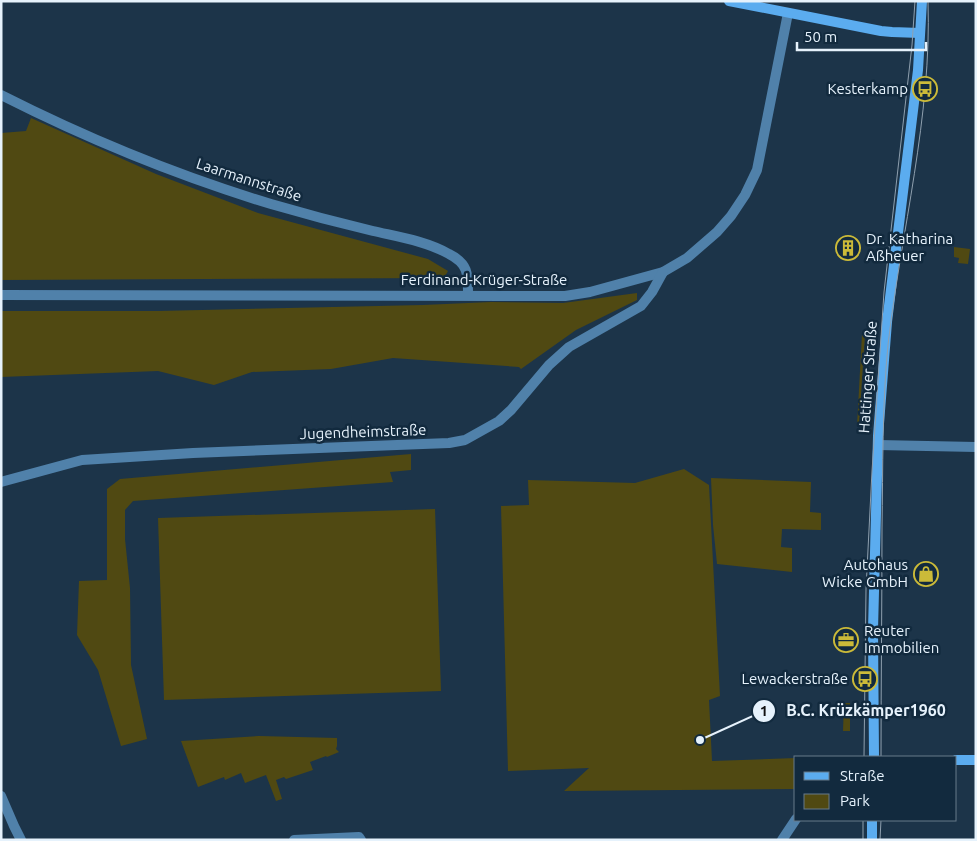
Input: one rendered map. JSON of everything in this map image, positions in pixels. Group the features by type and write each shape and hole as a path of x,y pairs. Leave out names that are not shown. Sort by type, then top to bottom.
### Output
{"street":[{"path":"729,1 886,32 920,33"},
{"name":"Hattinger Straße","path":"874,756 873,630 878,446 887,322 918,70 922,1"},
{"name":"Ferdinand-Krüger-Straße","path":"1,295 565,296 590,292 663,272 687,258 717,232 739,206 750,186 759,162 788,13"},
{"name":"Laarmannstraße","path":"1,95 68,127 182,174 270,204 419,242 450,254 461,262 468,275 468,295"},
{"name":"Jugendheimstraße","path":"1,482 82,460 449,443 465,440 495,424 505,416 549,365 569,347 641,306 652,292 663,272"},
{"path":"878,446 976,447"},
{"path":"957,760 976,760"},
{"path":"1,796 21,840"},
{"path":"782,840 795,821"},
{"path":"872,821 872,840"},
{"path":"294,840 359,837 361,840"}],"green space":[{"path":"31,118 156,174 258,213 428,259 448,271 444,278 1,280 1,133 26,131"},
{"path":"954,247 970,249 968,264 958,263 959,258 954,257"},
{"path":"637,293 637,300 576,330 521,369 519,367 393,358 331,369 252,372 214,385 158,371 1,377 1,311 158,311 491,302 563,303"},
{"path":"862,334 865,334 859,425 857,426"},
{"path":"411,454 411,470 390,472 393,482 133,501 125,510 125,539 130,588 131,665 147,739 121,746 98,670 77,635 79,581 107,580 107,489 120,479"},
{"path":"684,469 709,485 720,696 709,700 712,761 794,758 794,789 564,791 589,768 508,771 501,506 529,505 528,480 635,483"},
{"path":"711,478 811,482 810,512 821,513 821,530 782,529 781,547 792,548 792,572 717,564"},
{"path":"435,509 441,691 164,700 158,518"},
{"path":"844,703 850,703 850,731 843,731"},
{"path":"259,736 337,738 336,749 339,752 310,762 313,770 286,779 284,777 276,780 282,799 276,801 266,775 245,783 241,773 225,780 224,777 198,787 181,741"}],"tram line":[{"path":"864,756 866,589 884,292 912,45 915,1"},
{"path":"881,756 883,460 886,368 894,302 921,131 928,44 928,1"},
{"path":"863,821 863,840"},
{"path":"880,840 881,821"}],"place":[{"name":"Kesterkamp","path":"925,89"},
{"name":"Dr. Katharina Aßheuer","path":"848,248"},
{"name":"Autohaus Wicke GmbH","path":"926,574"},
{"name":"Reuter Immobilien","path":"846,640"},
{"name":"Lewackerstraße","path":"865,679"},
{"name":"B.C. Krüzkämper1960","path":"700,740"}]}
